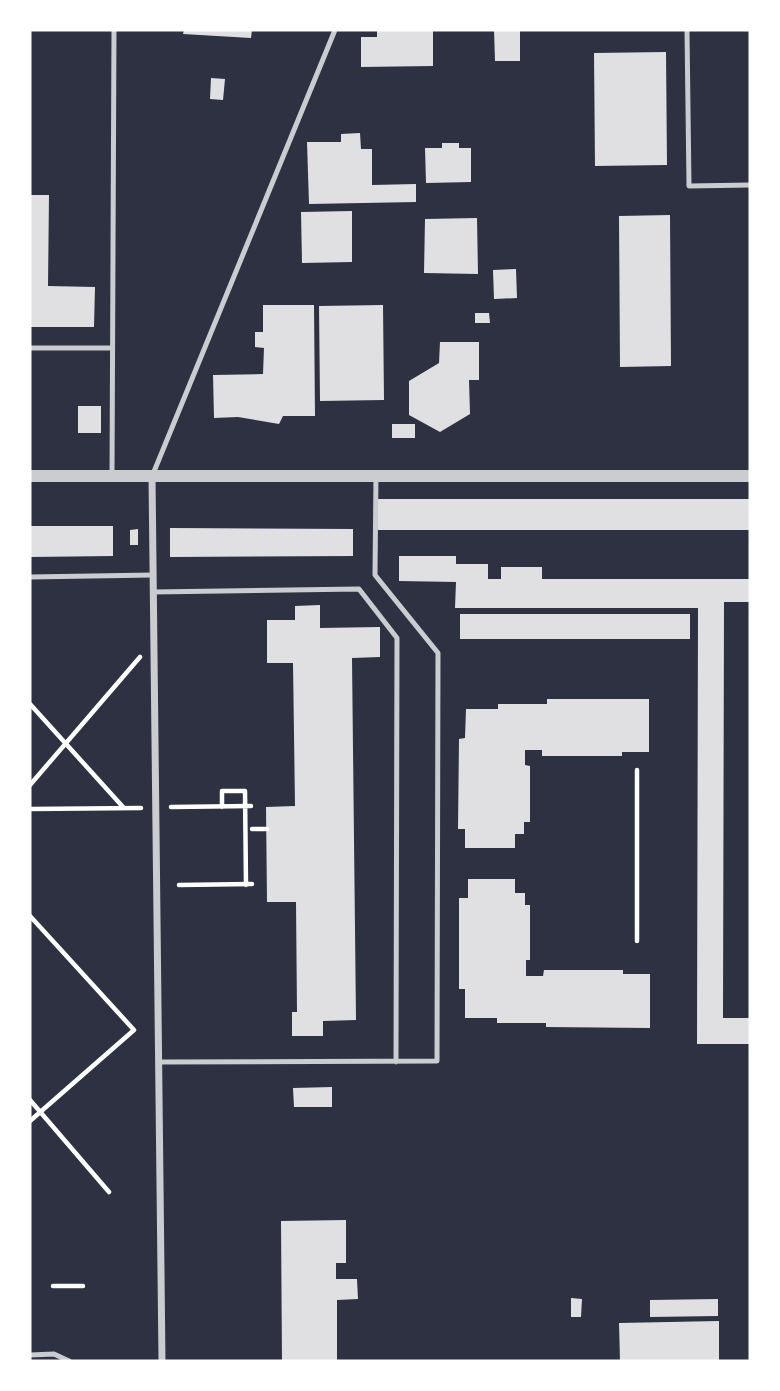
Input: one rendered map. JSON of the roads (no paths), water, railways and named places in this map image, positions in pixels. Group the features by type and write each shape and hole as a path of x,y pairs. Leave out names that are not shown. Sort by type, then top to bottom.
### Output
{"street":[{"path":"30,476 750,476"},
{"path":"152,476 162,1361"}],"lane":[{"path":"112,476 114,30"},
{"path":"152,476 335,30"},
{"path":"687,30 689,186 750,185"},
{"path":"30,348 112,348"},
{"path":"159,1062 437,1061 438,653 375,575 376,476"},
{"path":"30,577 153,575"},
{"path":"153,592 359,589 397,638 396,1062"},
{"path":"30,1355 54,1354 69,1361"}]}
